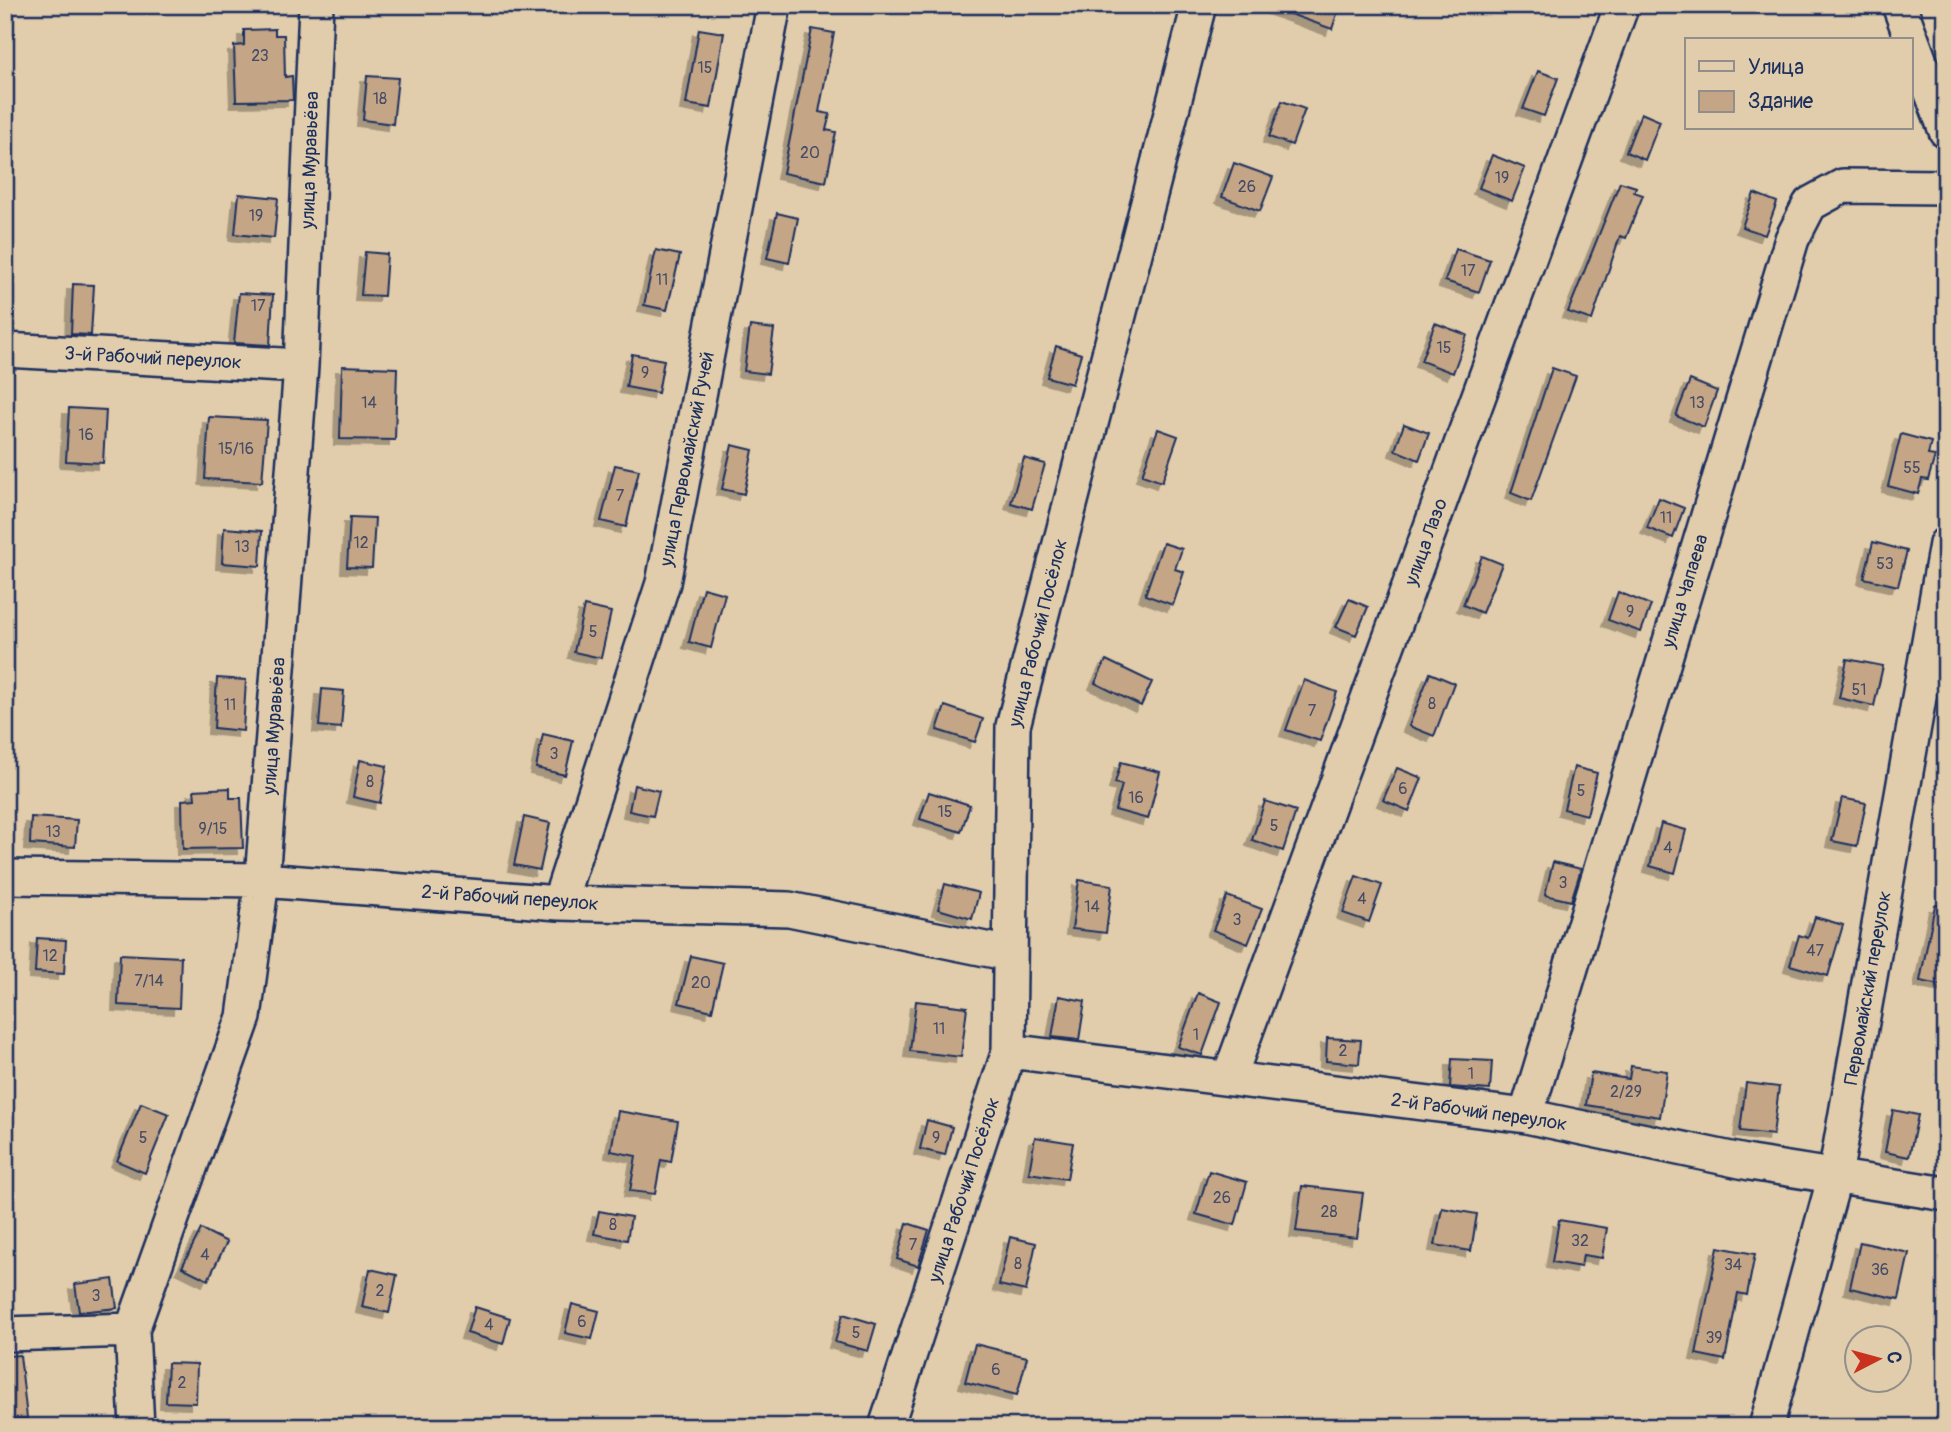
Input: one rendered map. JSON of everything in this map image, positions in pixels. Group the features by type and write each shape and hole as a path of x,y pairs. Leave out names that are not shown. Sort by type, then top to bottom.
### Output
{"street":[{"name":"улица Муравьёва","path":"137,1427 132,1330 244,1017 262,880 301,366 316,5"},
{"name":"улица Первомайский Ручей","path":"559,903 663,583 774,5"},
{"name":"улица Рабочий Посёлок","path":"887,1427 1009,1051 1013,726 1199,5"},
{"name":"улица Лазо","path":"1229,1078 1622,5"},
{"path":"1899,5 1911,38"},
{"path":"1912,40 1946,131"},
{"name":"улица Чапаева","path":"1526,1116 1792,239 1810,204 1843,186 1946,187"},
{"name":"3-й Рабочий переулок","path":"5,350 301,366"},
{"name":"Первомайский переулок","path":"1766,1427 1835,1176 1946,544"},
{"name":"2-й Рабочий переулок","path":"5,877 262,880 559,903 789,909 1010,954"},
{"name":"2-й Рабочий переулок","path":"1009,1051 1526,1116 1750,1163 1946,1194"},
{"path":"5,1334 132,1330"}],"building":[{"path":"1274,5 1340,5 1332,29 1273,8"},
{"path":"275,29 275,35 284,35 285,77 292,76 293,100 236,101 234,46 244,45 244,30"},
{"path":"699,29 724,33 711,108 686,104"},
{"path":"812,29 834,33 819,112 830,114 826,130 836,132 826,182 783,173"},
{"path":"1538,71 1558,78 1544,116 1523,109"},
{"path":"367,76 398,78 393,124 363,120"},
{"path":"1282,101 1305,109 1292,145 1269,137"},
{"path":"1641,113 1660,121 1645,160 1626,152"},
{"path":"1492,155 1525,168 1512,201 1479,188"},
{"path":"1234,163 1273,177 1260,211 1222,197"},
{"path":"1620,182 1636,187 1634,192 1643,195 1626,238 1620,236 1592,320 1568,312"},
{"path":"1754,193 1777,202 1765,235 1742,227"},
{"path":"239,194 278,198 274,238 235,234"},
{"path":"777,213 798,218 789,263 767,258"},
{"path":"1456,249 1490,260 1479,292 1445,281"},
{"path":"656,250 680,255 667,310 644,305"},
{"path":"365,252 387,254 384,296 361,295"},
{"path":"73,284 94,285 91,335 71,334"},
{"path":"239,293 273,295 270,345 234,343"},
{"path":"1435,323 1467,335 1453,373 1421,361"},
{"path":"750,326 774,329 768,374 744,371"},
{"path":"1056,346 1081,354 1072,384 1047,377"},
{"path":"632,354 664,360 658,393 626,387"},
{"path":"342,366 397,368 395,440 340,439"},
{"path":"1552,368 1576,376 1531,501 1511,493"},
{"path":"1690,380 1717,391 1704,427 1676,416"},
{"path":"69,408 106,410 103,463 66,461"},
{"path":"209,417 267,420 262,482 205,479"},
{"path":"1404,424 1429,433 1419,460 1395,450"},
{"path":"1158,429 1178,436 1162,482 1142,475"},
{"path":"1901,434 1931,442 1928,455 1935,456 1928,480 1922,479 1918,494 1888,486"},
{"path":"732,445 753,450 744,494 722,489"},
{"path":"1024,458 1045,464 1032,509 1011,503"},
{"path":"615,465 639,470 626,527 601,521"},
{"path":"1659,498 1684,508 1673,538 1647,528"},
{"path":"350,517 375,518 372,568 347,567"},
{"path":"224,528 262,531 260,566 222,563"},
{"path":"1873,542 1907,551 1898,586 1864,578"},
{"path":"1163,543 1182,549 1175,569 1184,572 1173,605 1145,595"},
{"path":"1482,556 1502,564 1482,613 1463,605"},
{"path":"703,588 725,594 711,648 689,642"},
{"path":"1618,592 1651,605 1641,632 1608,620"},
{"path":"1349,599 1368,607 1356,635 1336,627"},
{"path":"584,606 611,612 601,658 574,652"},
{"path":"1847,659 1883,666 1874,706 1839,698"},
{"path":"1106,660 1152,682 1141,706 1095,683"},
{"path":"1430,673 1454,683 1434,736 1409,726"},
{"path":"217,678 246,680 243,731 214,728"},
{"path":"1304,680 1337,692 1320,741 1286,730"},
{"path":"322,689 344,691 341,728 319,726"},
{"path":"945,706 983,719 975,742 937,730"},
{"path":"543,734 573,741 565,775 536,768"},
{"path":"360,760 387,766 380,803 353,797"},
{"path":"1121,762 1160,772 1148,819 1115,810 1122,785 1115,783"},
{"path":"1574,767 1597,773 1587,815 1564,809"},
{"path":"1397,768 1422,778 1409,811 1383,800"},
{"path":"634,785 659,791 653,816 629,811"},
{"path":"230,788 230,798 241,798 243,848 183,849 182,800 195,799 194,790"},
{"path":"929,792 970,805 961,832 920,819"},
{"path":"1842,798 1866,803 1857,846 1832,841"},
{"path":"1265,801 1296,811 1283,851 1252,840"},
{"path":"31,817 77,820 75,847 30,844"},
{"path":"524,817 550,823 540,870 514,865"},
{"path":"1661,823 1686,830 1675,873 1650,866"},
{"path":"1553,862 1581,869 1571,901 1545,895"},
{"path":"1356,876 1382,885 1369,922 1343,913"},
{"path":"1079,880 1112,885 1106,933 1072,929"},
{"path":"945,884 979,893 972,919 938,909"},
{"path":"1227,896 1262,909 1248,944 1213,930"},
{"path":"1935,905 1946,906 1946,986 1920,981"},
{"path":"1815,917 1843,925 1828,976 1790,965 1799,935 1808,938"},
{"path":"37,938 66,940 64,974 35,972"},
{"path":"120,954 181,957 179,1008 118,1005"},
{"path":"691,956 723,963 712,1011 679,1003"},
{"path":"1198,993 1221,1002 1202,1055 1178,1047"},
{"path":"1059,996 1085,1001 1079,1040 1052,1037"},
{"path":"916,1001 967,1007 961,1057 910,1051"},
{"path":"1327,1038 1361,1040 1359,1064 1326,1061"},
{"path":"1452,1059 1492,1061 1490,1090 1450,1087"},
{"path":"1631,1066 1667,1071 1660,1117 1586,1105 1591,1073 1629,1079"},
{"path":"1746,1083 1779,1087 1773,1135 1740,1131"},
{"path":"141,1103 169,1114 145,1173 117,1161"},
{"path":"1893,1110 1918,1115 1909,1157 1885,1152"},
{"path":"618,1111 678,1121 671,1162 661,1160 655,1194 630,1191 636,1156 611,1151"},
{"path":"927,1120 952,1127 945,1155 920,1149"},
{"path":"1035,1137 1073,1143 1067,1179 1029,1173"},
{"path":"1209,1171 1247,1182 1235,1225 1196,1214"},
{"path":"1302,1186 1363,1193 1357,1238 1296,1231"},
{"path":"1442,1208 1477,1214 1471,1251 1435,1245"},
{"path":"599,1211 631,1217 627,1240 594,1234"},
{"path":"1559,1220 1607,1228 1602,1258 1583,1255 1581,1267 1552,1262"},
{"path":"907,1223 929,1230 918,1266 897,1259"},
{"path":"201,1229 227,1242 208,1280 182,1267"},
{"path":"1010,1237 1036,1243 1026,1291 999,1285"},
{"path":"1860,1242 1909,1253 1899,1299 1850,1288"},
{"path":"1718,1247 1755,1254 1747,1295 1738,1293 1725,1360 1696,1354"},
{"path":"370,1269 397,1275 389,1313 362,1307"},
{"path":"113,1279 117,1308 79,1312 75,1284"},
{"path":"572,1304 599,1311 592,1339 565,1333"},
{"path":"475,1307 510,1318 503,1344 467,1333"},
{"path":"843,1314 876,1324 868,1351 835,1342"},
{"path":"975,1344 1027,1357 1017,1395 965,1382"},
{"path":"20,1355 27,1418 5,1420 5,1356"},
{"path":"168,1363 197,1364 196,1403 166,1402"}]}
